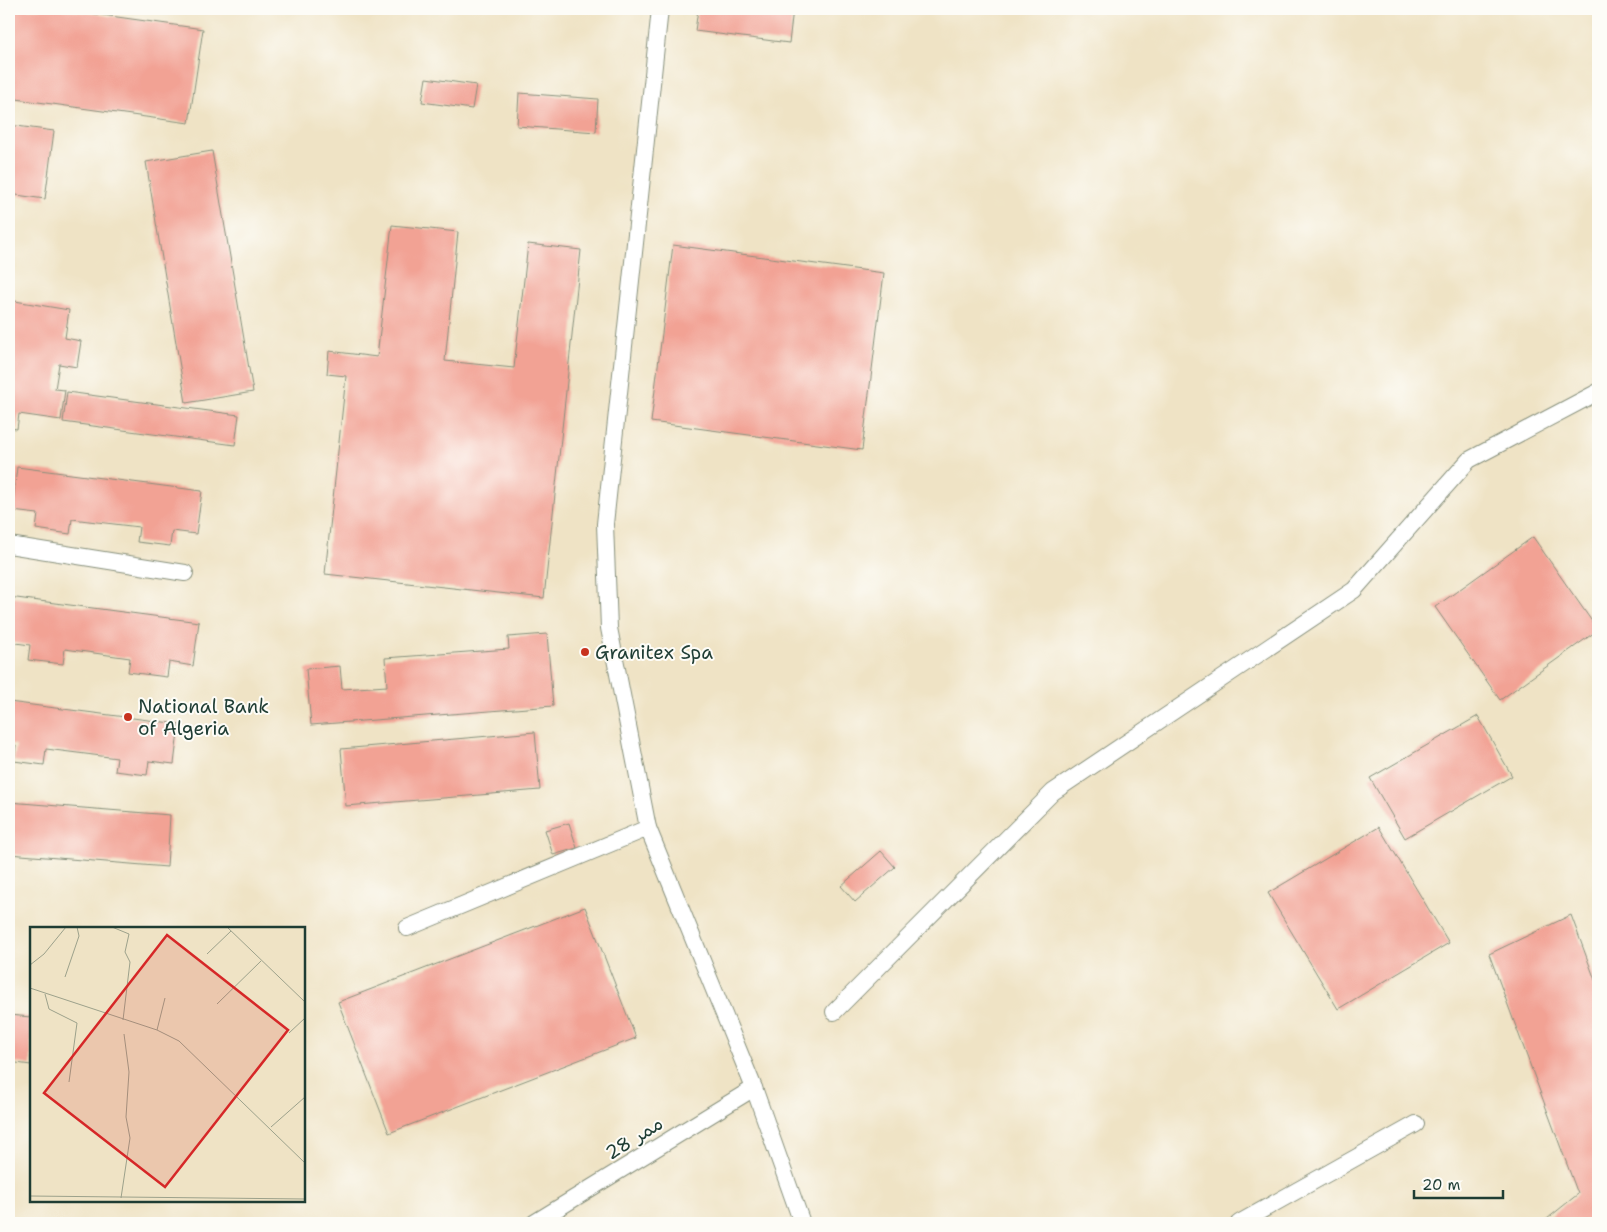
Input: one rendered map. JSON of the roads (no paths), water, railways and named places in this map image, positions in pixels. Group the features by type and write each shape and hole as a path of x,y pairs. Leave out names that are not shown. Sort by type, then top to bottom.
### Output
{"lane":[{"path":"660,9 604,524 609,628 648,828 754,1088 802,1223"},
{"path":"834,1012 1053,792 1354,590 1469,460 1598,392"},
{"path":"9,544 184,573"},
{"path":"407,928 648,828"},
{"name":"ممر 28","path":"534,1223 754,1088"},
{"path":"1239,1223 1416,1124"}],"place":[{"name":"Granitex Spa","path":"585,652"},
{"name":"National Bank of Algeria","path":"128,717"}]}
